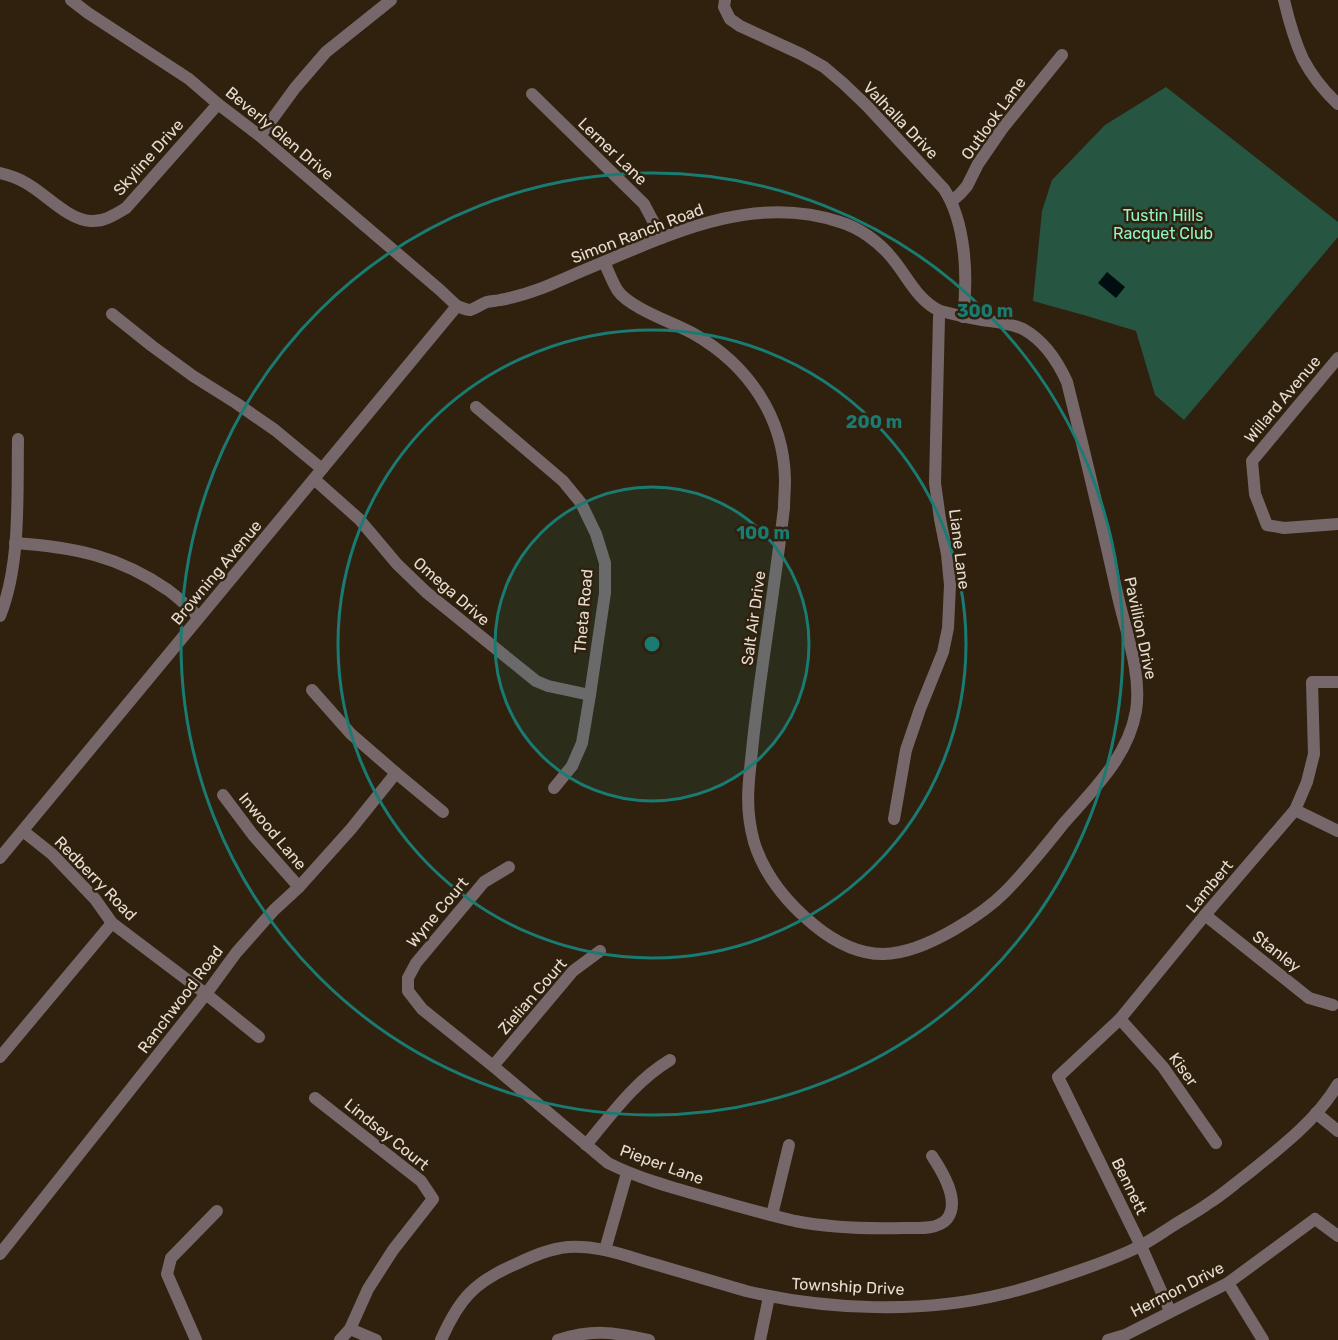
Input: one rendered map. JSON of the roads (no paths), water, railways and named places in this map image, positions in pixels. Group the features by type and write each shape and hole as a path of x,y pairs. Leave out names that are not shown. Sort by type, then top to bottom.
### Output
{"street":[{"name":"Beverly Glen Drive","path":"71,0 189,79 260,136 457,306"},
{"path":"1284,0 1303,58 1328,94 1338,104"},
{"path":"260,136 295,88 326,52 388,1"},
{"name":"Valhalla Drive","path":"724,4 730,19 740,26 824,67 867,106 944,189 952,201 960,230 966,278 963,317"},
{"name":"Outlook Lane","path":"952,201 967,186 978,164 1002,129 1062,55"},
{"name":"Lerner Lane","path":"532,94 644,204 662,238"},
{"name":"Skyline Drive","path":"0,173 27,183 82,219 93,221 104,219 126,208 218,104"},
{"name":"Simon Ranch Road","path":"457,306 471,310 488,302 540,289 701,223 726,217 783,212 823,216 860,231 877,242 891,256 926,303 940,311"},
{"name":"Salt Air Drive","path":"604,262 614,284 631,303 695,335 736,365 751,381 771,418 784,464 784,508 756,715 747,795 748,814 759,857 785,899 827,936 848,947"},
{"name":"Browning Avenue","path":"0,858 457,306"},
{"name":"Pavillion Drive","path":"848,947 868,953 907,952 932,943 964,924 1002,896 1109,770 1127,742 1136,710 1137,685 1134,661 1067,382 1061,369 1052,355 1024,330 1002,323 940,311"},
{"name":"Liane Lane","path":"894,819 906,750 943,652 949,618 950,585 947,554 935,483 940,311"},
{"path":"112,314 176,364 275,430 322,469"},
{"name":"Willard Avenue","path":"1338,358 1252,461 1255,494 1267,525 1284,528 1338,524"},
{"name":"Theta Road","path":"476,407 563,481 581,503 596,534 605,563 605,593 582,743 572,766 554,788"},
{"path":"0,616 9,591 15,543 18,439"},
{"name":"Omega Drive","path":"314,479 359,519 397,564 426,592 536,681 548,687 590,695"},
{"path":"15,543 64,547 113,560 138,571 169,591 199,617"},
{"name":"Lambert","path":"1058,1077 1120,1019 1295,810 1307,782 1314,754 1312,682 1338,682"},
{"path":"312,690 351,734 443,812"},
{"name":"Ranchwood Road","path":"0,1254 236,953 351,829 396,773"},
{"name":"Inwood Lane","path":"223,795 253,836 299,887"},
{"path":"1295,810 1338,831"},
{"name":"Redberry Road","path":"23,831 52,854 95,899 112,923 259,1037"},
{"name":"Wyne Court","path":"408,991 408,978 416,963 484,882 509,867"},
{"name":"Stanley","path":"1205,915 1309,998 1333,1005"},
{"path":"0,1057 112,923"},
{"name":"Zielian Court","path":"493,1066 573,971 600,951"},
{"name":"Pieper Lane","path":"408,991 422,1009 608,1163 627,1173 678,1189 804,1222 858,1228 926,1227 942,1223 949,1217 951,1203 950,1189 945,1176 932,1156"},
{"name":"Kiser","path":"1120,1019 1163,1067 1216,1143"},
{"path":"586,1145 640,1081 670,1060"},
{"name":"Bennett","path":"1058,1077 1141,1246 1170,1311"},
{"name":"Township Drive","path":"441,1340 460,1303 486,1278 542,1252 566,1248 604,1250 746,1291 836,1305 918,1306 1001,1295 1060,1278 1141,1246 1211,1202 1278,1150 1336,1093"},
{"name":"Lindsey Court","path":"315,1098 422,1181 433,1199 393,1250 368,1289 350,1329"},
{"path":"1316,1113 1338,1131"},
{"path":"772,1215 789,1145"},
{"path":"604,1250 627,1173"},
{"path":"196,1340 167,1274 171,1258 217,1211"},
{"name":"Hermon Drive","path":"1108,1340 1127,1337 1170,1311 1228,1283 1315,1219 1338,1236"},
{"path":"1228,1283 1263,1340"},
{"path":"760,1340 770,1296"},
{"path":"340,1340 350,1329 376,1340"},
{"path":"558,1340 577,1334 596,1332 616,1333 649,1340"}],"park label":[{"name":"Tustin Hills Racquet Club","path":"1163,224"}]}
